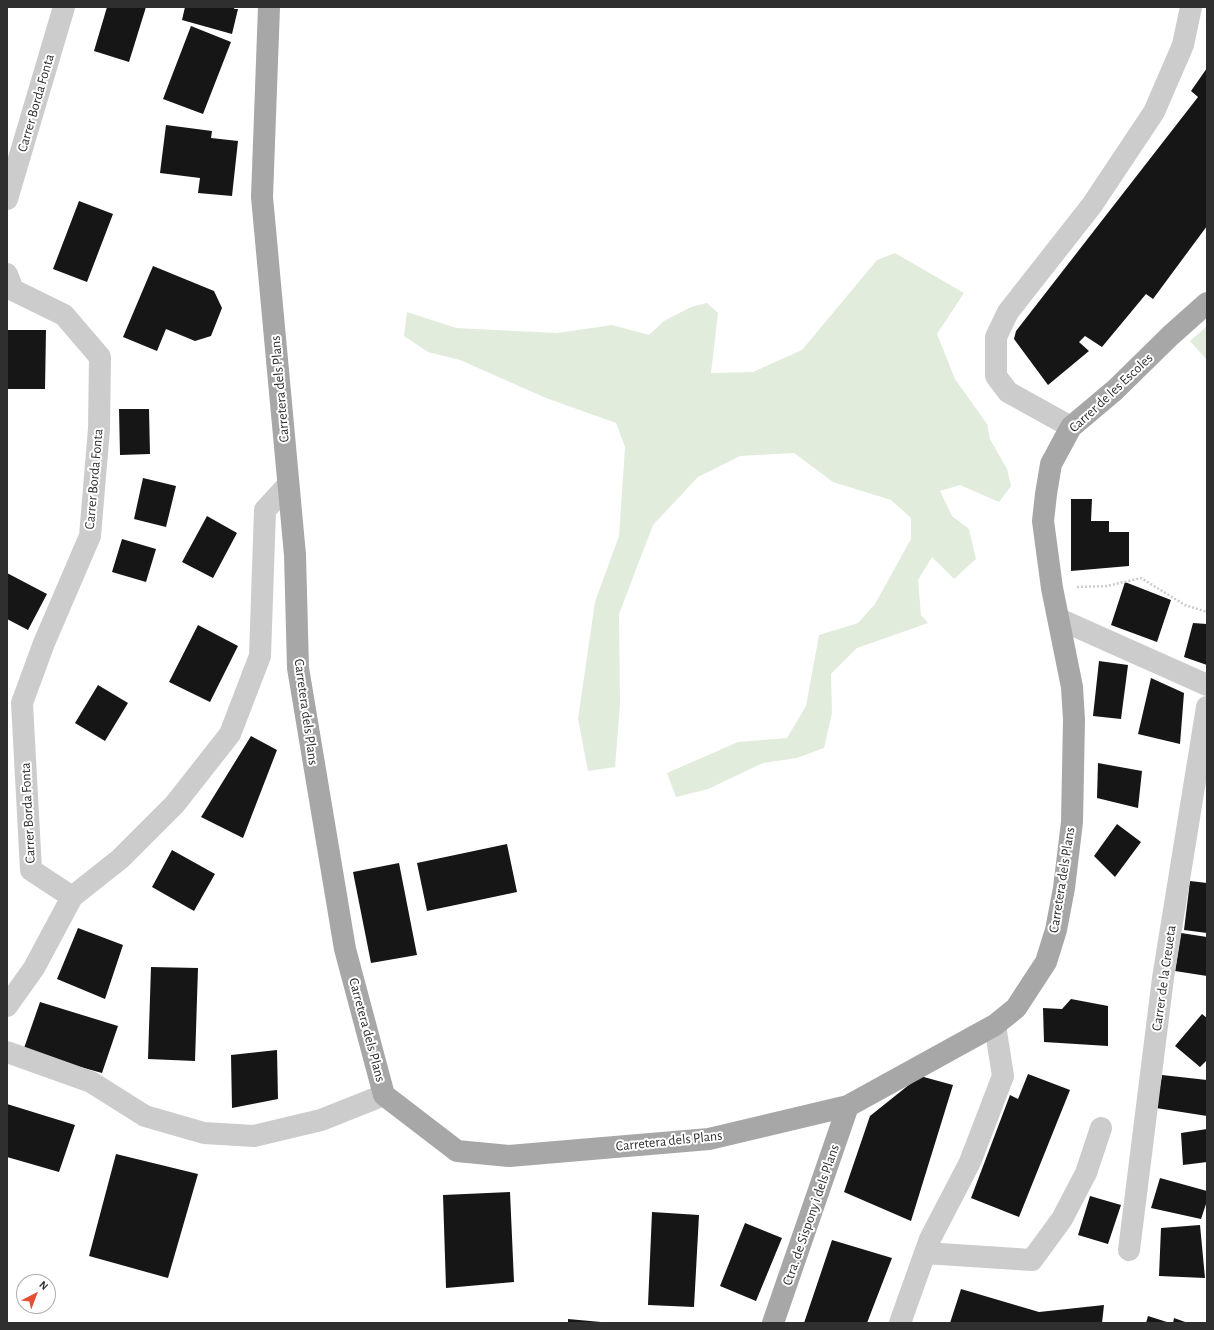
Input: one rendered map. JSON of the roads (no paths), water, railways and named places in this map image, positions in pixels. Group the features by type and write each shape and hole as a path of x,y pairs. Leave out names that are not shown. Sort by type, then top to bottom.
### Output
{"main road":[{"name":"Carretera dels Plans","path":"269,7 262,197 294,555 298,668 345,949 384,1095 457,1151 509,1156 709,1139 848,1106 995,1025 1016,1008 1046,962 1056,930 1064,888 1072,822 1074,720 1072,687 1059,619"},
{"name":"Carrer de les Escoles","path":"1059,619 1052,588 1044,521 1046,494 1051,464 1071,427 1115,390 1170,336 1207,303"},
{"name":"Ctra. de Sispony i dels Plans","path":"773,1323 848,1106"}],"street":[{"name":"Carrer Borda Fonta","path":"7,199 64,7"},
{"path":"1071,427 1008,392 996,376 996,337 1008,312 1092,205 1154,112 1183,45 1191,7"},
{"name":"Carrer Borda Fonta","path":"7,274 13,290 64,315 100,357 99,429 90,536 44,643 22,703 31,870 72,897"},
{"path":"7,1006 34,968 72,897 120,859 175,804 230,734 260,656 265,510 288,484"},
{"path":"1059,619 1207,686"},
{"name":"Carrer de la Creueta","path":"1129,1250 1163,978 1207,707"},
{"path":"900,1323 925,1253 970,1162 1003,1076 995,1025"},
{"path":"7,1052 91,1082 145,1116 204,1133 254,1136 321,1120 384,1095"},
{"path":"925,1253 1032,1260 1040,1251 1065,1212 1086,1172 1100,1128"}]}
